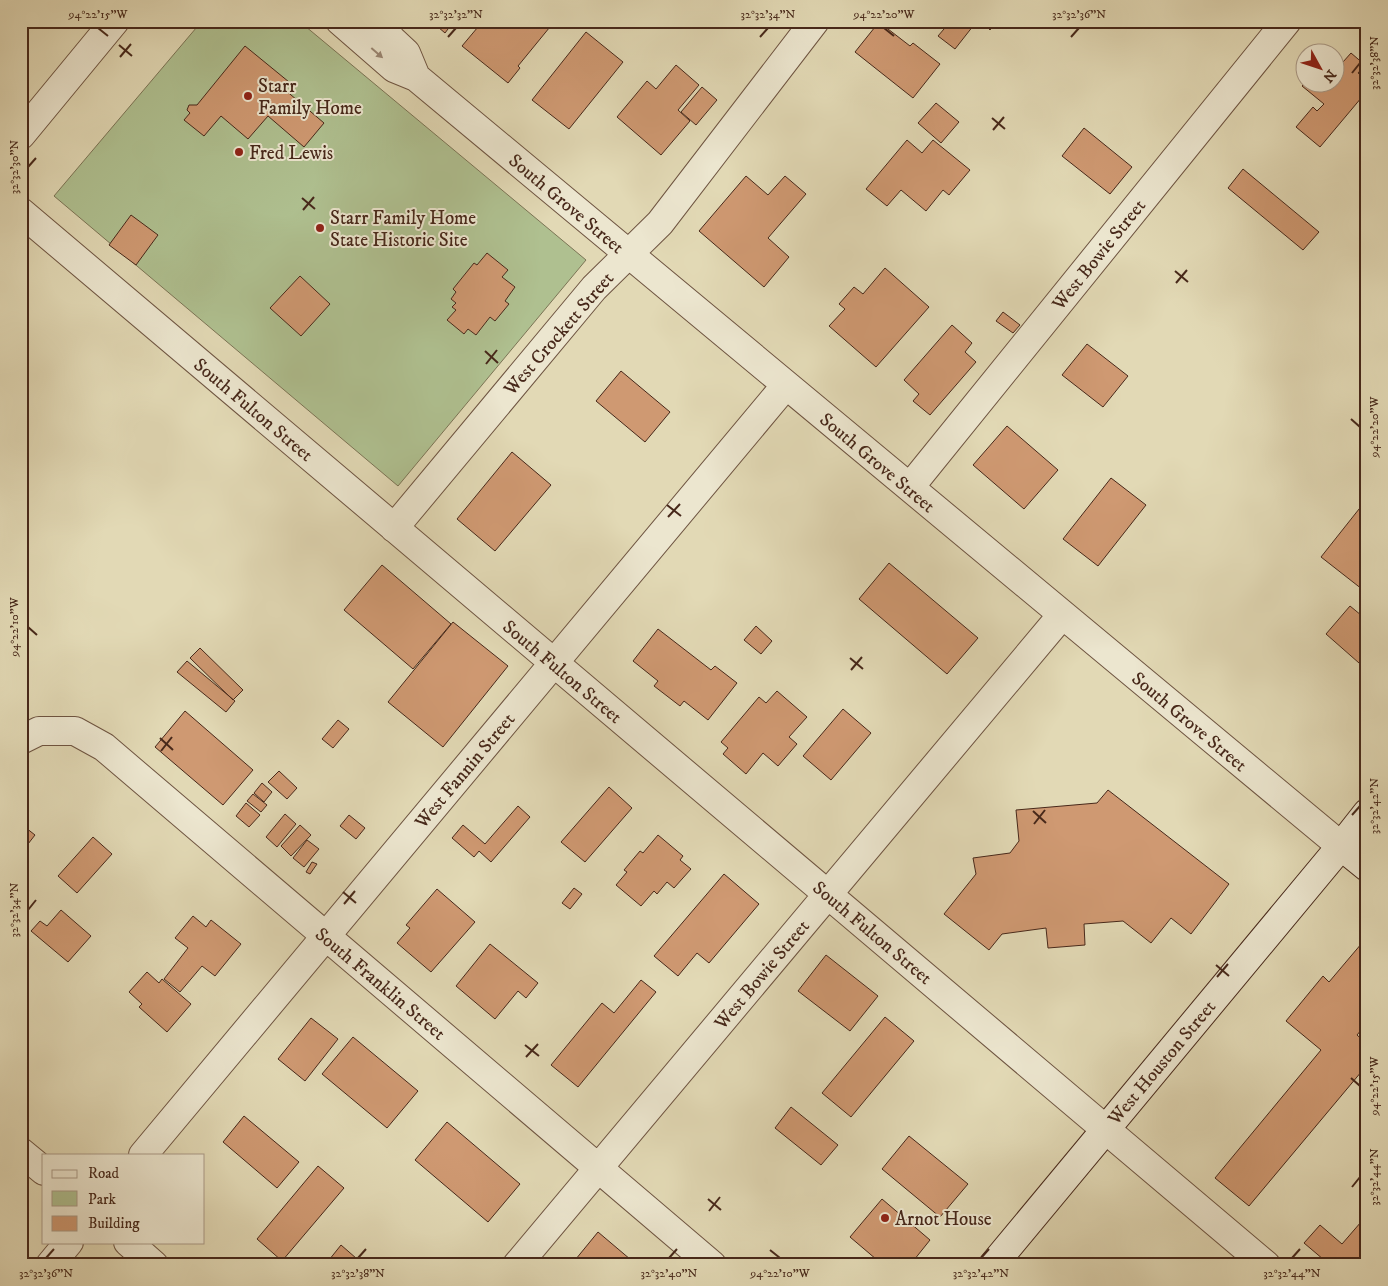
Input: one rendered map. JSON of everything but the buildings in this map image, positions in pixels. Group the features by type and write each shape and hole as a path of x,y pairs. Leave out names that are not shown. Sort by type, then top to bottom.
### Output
{"street":[{"path":"21,135 116,21"},
{"name":"South Grove Street","path":"340,21 394,68 416,77 1367,868"},
{"name":"South Grove Street","path":"380,21 383,29 391,39 406,52 416,77"},
{"name":"West Crockett Street","path":"394,528 594,288 660,223 816,21"},
{"name":"West Bowie Street","path":"910,487 1287,21"},
{"name":"South Fulton Street","path":"21,212 1266,1265"},
{"name":"West Fannin Street","path":"143,1154 786,385"},
{"name":"West Bowie Street","path":"517,1265 1062,615"},
{"name":"South Franklin Street","path":"30,736 76,731 104,747 712,1265"},
{"name":"West Houston Street","path":"993,1265 1367,813"},
{"path":"21,1152 42,1169"},
{"path":"50,1265 67,1244"},
{"path":"130,1244 154,1265"}],"green space":[{"name":"Starr Family Home State Historic Site","path":"202,21 299,21 586,260 398,486 54,196"}],"place":[{"name":"Starr Family Home","path":"248,96"},
{"name":"Fred Lewis","path":"239,152"},
{"name":"Starr Family Home State Historic Site","path":"320,228"},
{"name":"Arnot House","path":"885,1218"}]}
